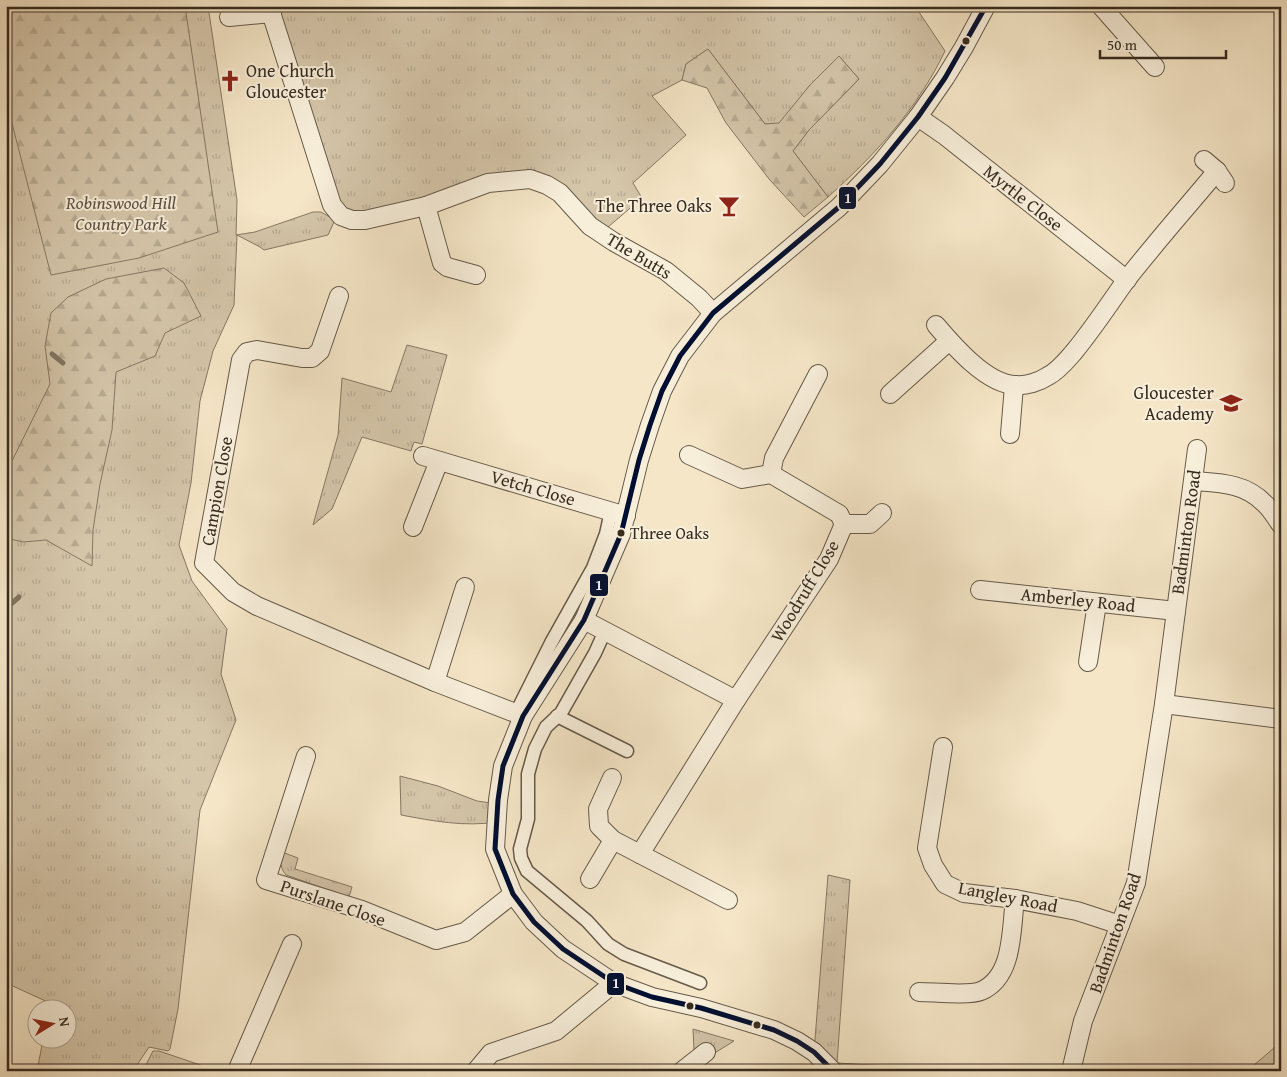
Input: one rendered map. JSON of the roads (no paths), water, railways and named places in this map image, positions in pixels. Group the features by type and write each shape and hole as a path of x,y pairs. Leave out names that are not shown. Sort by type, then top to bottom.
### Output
{"street":[{"path":"833,1071 814,1052 774,1030 701,1008 652,998 614,983 563,949 534,922 513,894 495,849 503,766 519,714 551,643 593,568 606,534 619,514 662,390 680,356 713,313 839,207 880,164 918,117 960,55 986,6"},
{"path":"1101,6 1155,67"},
{"path":"229,17 270,10"},
{"name":"The Butts","path":"270,10 332,205 342,216 352,220 380,217 426,206 488,183 530,180 547,185 560,193 590,226 614,242 666,271 699,298 713,313"},
{"name":"Myrtle Close","path":"918,117 944,135 1127,280"},
{"path":"936,325 949,341 973,364 998,381 1014,386 1032,383 1049,376 1089,334 1127,280 1215,171"},
{"path":"426,206 442,263 447,267 476,275"},
{"name":"Campion Close","path":"340,296 320,351 312,358 256,350 247,352 241,360 204,563 233,592 257,606 435,682 519,714"},
{"path":"890,394 949,341"},
{"path":"689,454 742,479 771,474 774,458 818,374"},
{"path":"1010,434 1014,386"},
{"name":"Badminton Road","path":"1071,1071 1083,1021 1136,883 1164,704 1197,449"},
{"name":"Vetch Close","path":"414,527 431,458 619,514"},
{"name":"Woodruff Close","path":"640,854 736,700 828,560 844,524 839,514 771,474"},
{"path":"1194,481 1229,484 1251,492 1266,504 1281,525"},
{"path":"844,524 870,524 882,513"},
{"path":"519,714 584,620 621,534 619,514"},
{"path":"435,682 465,587"},
{"name":"Amberley Road","path":"980,590 1176,610"},
{"path":"1088,662 1097,603"},
{"path":"584,620 736,700"},
{"path":"605,631 561,713 546,727 535,749 528,774 528,819 520,849 521,858 527,871 587,921 608,944 624,954 700,983"},
{"path":"1164,704 1281,719"},
{"path":"557,716 627,751"},
{"name":"Langley Road","path":"943,747 927,848 933,865 945,884 964,893 1015,899 1077,911 1120,926"},
{"name":"Purslane Close","path":"306,756 266,880 362,910 436,940 465,932 513,894"},
{"path":"612,778 598,809 599,826 613,840 728,900"},
{"path":"590,879 613,840"},
{"path":"919,992 980,992 998,979 1007,962 1015,899"},
{"path":"237,1071 292,944"},
{"path":"476,1071 491,1053 556,1031 614,983"},
{"path":"682,1071 706,1052"}],"waterway":[{"path":"52,354 63,363"},
{"path":"11,604 19,597"}],"place":[{"name":"One Church Gloucester","path":"230,81"},
{"name":"The Three Oaks","path":"729,206"},
{"name":"Gloucester Academy","path":"1231,403"},
{"name":"Three Oaks","path":"621,533"}],"park label":[{"name":"Robinswood Hill Country Park","path":"121,213"}]}
